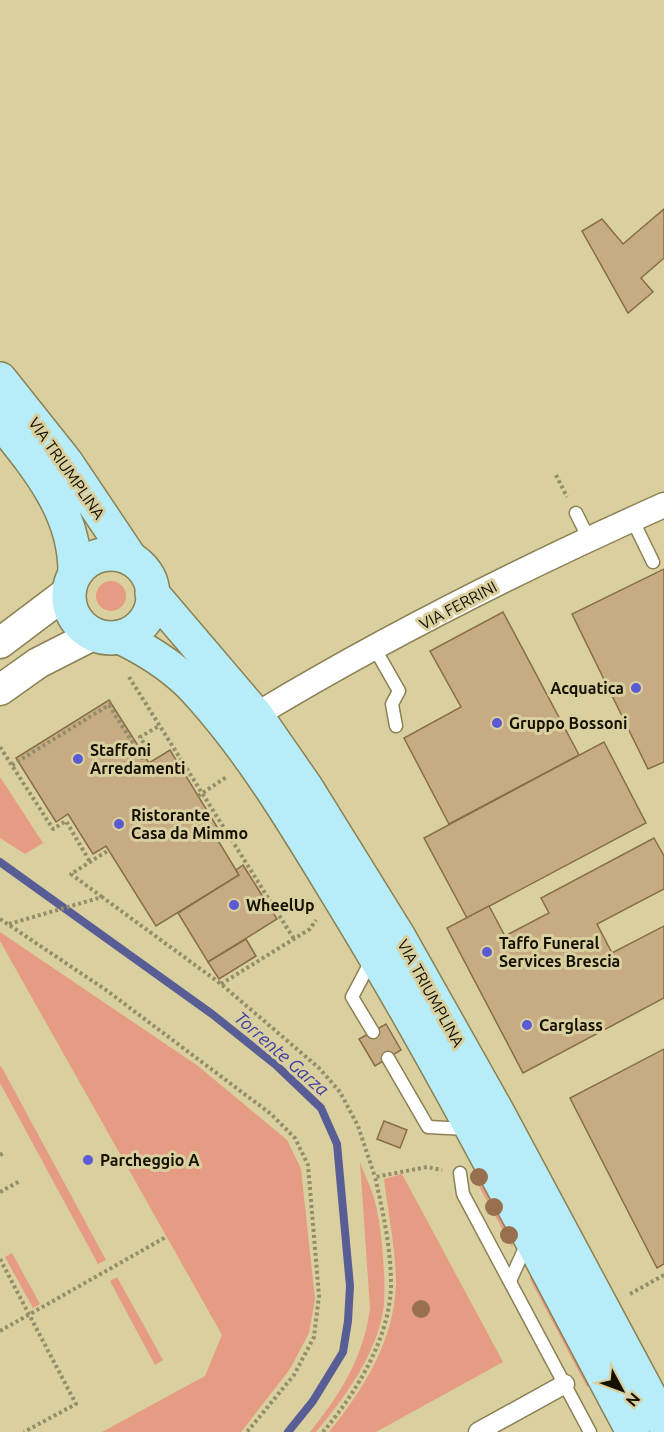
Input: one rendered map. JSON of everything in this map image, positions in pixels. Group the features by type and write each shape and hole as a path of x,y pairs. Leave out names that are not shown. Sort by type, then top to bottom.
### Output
{"main road":[{"name":"VIA TRIUMPLINA","path":"0,379 66,462 131,559 146,573 153,593 256,715 293,766 399,937 497,1111 664,1423"},
{"name":"VIA TRIUMPLINA","path":"0,421 54,494 63,510 73,540 70,608 74,617 172,668 214,712 306,844 374,955 473,1129 633,1432"},
{"path":"72,582 94,557 119,554 131,559"},
{"path":"107,636 136,630 147,617 153,593"}],"street":[{"name":"VIA FERRINI","path":"256,715 375,649 589,539 664,505"},
{"path":"0,643 72,582"},
{"path":"0,690 38,663 107,636"},
{"path":"478,1432 566,1384"}],"lane":[{"path":"576,513 589,539"},
{"path":"632,519 653,562"},
{"path":"375,649 399,691 392,704 396,726"},
{"path":"373,1032 352,997 374,955"},
{"path":"388,1058 428,1127 473,1129"},
{"path":"460,1173 463,1194 590,1432"},
{"path":"510,1281 530,1236"}],"path":[{"path":"125,670 200,794 294,939"},
{"path":"12,765 109,705 142,758 150,753 140,737 159,726"},
{"path":"0,747 53,829 66,821 90,862"},
{"path":"200,794 234,772"},
{"path":"109,850 71,874 221,984 287,1037 340,1092 358,1126 375,1176 384,1212 390,1275 388,1311 378,1343 356,1386 323,1432"},
{"path":"9,924 102,897"},
{"path":"0,919 106,990 271,1114 295,1138 308,1165 319,1296 314,1337 294,1375 247,1432"},
{"path":"221,984 310,929"},
{"path":"0,1155 5,1152"},
{"path":"375,1176 427,1167 460,1173"},
{"path":"0,1192 20,1181"},
{"path":"0,1331 166,1237"},
{"path":"0,1258 75,1404 24,1432"},
{"path":"630,1294 663,1278"}],"shaded area":[{"path":"111,581 117,582 125,590 125,602 117,610 111,611 105,610 97,602 96,596 97,590 105,582"},
{"path":"0,777 43,843 25,854 0,838"},
{"path":"0,932 198,1066 287,1140 301,1169 315,1299 309,1333 290,1369 241,1432 102,1432 205,1376 222,1335 0,941"},
{"path":"0,1067 106,1260 98,1264 0,1083"},
{"path":"360,1162 375,1200 380,1229 384,1274 383,1312 373,1345 357,1376 316,1432 310,1432 341,1389 356,1359 367,1326 370,1308"},
{"path":"476,1163 515,1236 512,1247 474,1177"},
{"path":"402,1174 503,1362 376,1432 329,1432 365,1381 390,1325 396,1271 384,1179"},
{"path":"12,1253 40,1304 33,1308 5,1257"},
{"path":"531,1268 592,1383 587,1387 530,1279"},
{"path":"117,1277 163,1360 155,1365 110,1281"}],"building":[{"path":"664,209 664,258 641,278 653,292 628,313 582,231 602,219 623,244"},
{"name":"Acquatica","path":"664,569 664,762 648,769 572,614"},
{"name":"Gruppo Bossoni","path":"503,612 579,755 449,824 404,738 461,707 430,651"},
{"path":"109,700 149,763 170,750 219,830 214,834 239,875 156,926 106,846 93,854 68,814 56,822 16,758"},
{"path":"604,742 646,823 467,918 424,838"},
{"path":"654,838 664,856 664,889 597,924 612,953 664,926 664,998 523,1073 447,928 489,906 505,936 549,913 541,898"},
{"path":"243,865 277,919 208,962 178,913 239,875 236,870"},
{"path":"246,939 256,956 219,979 208,962"},
{"path":"386,1024 401,1050 375,1066 359,1039"},
{"path":"664,1049 664,1264 657,1268 570,1098"},
{"path":"384,1121 407,1130 400,1148 377,1139"}],"waterway":[{"name":"Torrente Garza","path":"0,862 212,1014 277,1066 321,1108 337,1144 350,1286 348,1321 343,1352 313,1401 288,1432"}],"place":[{"name":"Acquatica","path":"636,688"},
{"name":"Gruppo Bossoni","path":"497,723"},
{"name":"Staffoni Arredamenti","path":"78,759"},
{"name":"Ristorante Casa da Mimmo","path":"119,824"},
{"name":"WheelUp","path":"234,905"},
{"name":"Taffo Funeral Services Brescia","path":"487,952"},
{"name":"Carglass","path":"527,1025"},
{"name":"Parcheggio A","path":"88,1160"}]}
